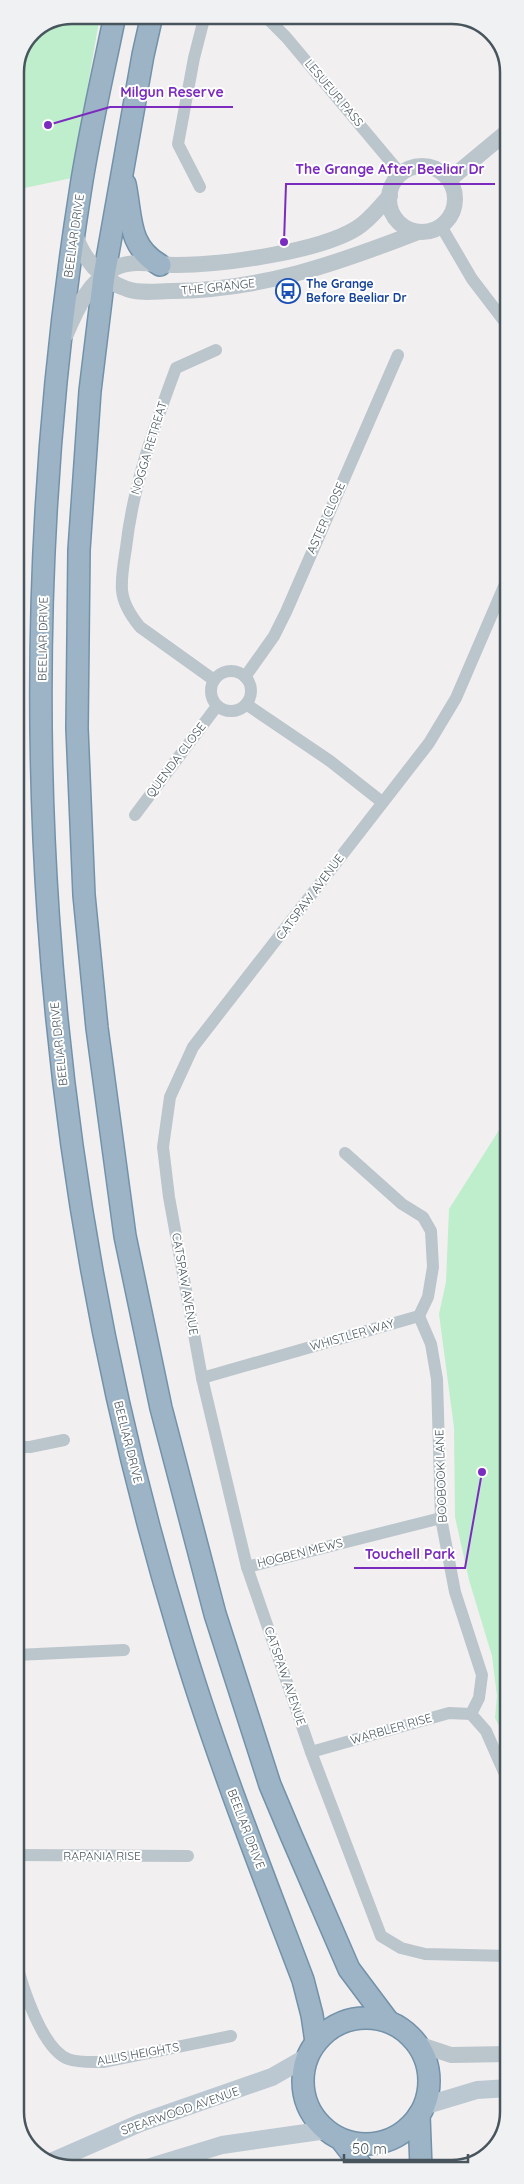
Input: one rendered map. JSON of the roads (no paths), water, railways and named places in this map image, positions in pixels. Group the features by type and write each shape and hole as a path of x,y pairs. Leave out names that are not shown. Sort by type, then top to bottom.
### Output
{"highway":[{"name":"BEELIAR DRIVE","path":"113,24 89,141 74,232 60,347 48,483 44,565 42,719 44,826 54,1001 64,1090 83,1223 103,1332 126,1437 177,1626 216,1750 303,1980 312,2015 312,2050"},
{"path":"150,24 104,276 90,391 78,550 77,728 87,923 97,1028 125,1236 161,1408 215,1614 270,1785 349,1969 388,2021"},
{"path":"122,172 131,225 137,243 144,254 160,265"},
{"path":"334,2136 370,2144 389,2140 406,2130 421,2110 429,2090 429,2074 425,2058 410,2034 388,2021 372,2017 348,2020 327,2031 312,2050 304,2072 304,2098 316,2120 356,2160"},
{"path":"421,2110 421,2160"}],"main road":[{"name":"SPEARWOOD AVENUE","path":"59,2158 140,2123 272,2077 312,2050"},
{"path":"421,2110 477,2090 500,2089"},
{"path":"173,2160 222,2145 334,2136"}],"street":[{"path":"200,187 178,144 194,58 203,24"},
{"name":"LESUEUR PASS","path":"273,24 286,36 401,174"},
{"path":"449,180 500,138"},
{"path":"421,166 442,172 449,180 455,199 451,214 441,226 434,230 418,232 408,229 394,215 390,196 396,180 401,174 410,168 421,166"},
{"name":"THE GRANGE","path":"60,347 79,305 96,282 115,268 126,264 178,265 250,259 303,248 344,235 359,227 390,196"},
{"path":"441,226 472,279 500,316"},
{"name":"THE GRANGE","path":"74,232 78,245 90,263 104,276 127,290 194,291 241,287 322,268 418,232"},
{"name":"NOGGA RETREAT","path":"214,680 140,626 132,618 125,603 122,589 131,509 144,455 176,368 216,350"},
{"name":"ASTER CLOSE","path":"245,677 274,636 286,612 398,355"},
{"name":"CATSPAW AVENUE","path":"500,596 456,698 429,743 193,1046 170,1098 164,1147 169,1197 202,1378 247,1567 311,1752 382,1936 401,1948 425,1954 500,1956"},
{"path":"225,671 239,672 249,681 251,693 246,704 242,708 229,711 218,706 211,694 214,680 225,671"},
{"path":"246,704 330,761 382,802"},
{"name":"QUENDA CLOSE","path":"135,814 218,706"},
{"path":"345,1153 402,1204 423,1218 431,1231 432,1267 428,1297 419,1316"},
{"name":"WHISTLER WAY","path":"202,1378 419,1316"},
{"name":"BOOBOOK LANE","path":"419,1316 431,1344 437,1379 440,1518 455,1592 482,1675 479,1698 471,1714"},
{"path":"24,1447 64,1440"},
{"name":"HOGBEN MEWS","path":"247,1567 440,1518"},
{"path":"24,1655 124,1650"},
{"name":"WARBLER RISE","path":"311,1752 449,1713 471,1714"},
{"path":"471,1714 486,1731 500,1763"},
{"name":"RAPANIA RISE","path":"24,1855 188,1856"},
{"name":"ALLIS HEIGHTS","path":"24,1990 42,2030 57,2052 68,2059 103,2062 232,2036"},
{"path":"418,2044 451,2055 500,2054"}],"place":[{"name":"Milgun Reserve","path":"48,125"},
{"name":"The Grange After Beeliar Dr","path":"284,242"},
{"name":"The Grange Before Beeliar Dr","path":"288,291"},
{"name":"Touchell Park","path":"482,1472"}]}
